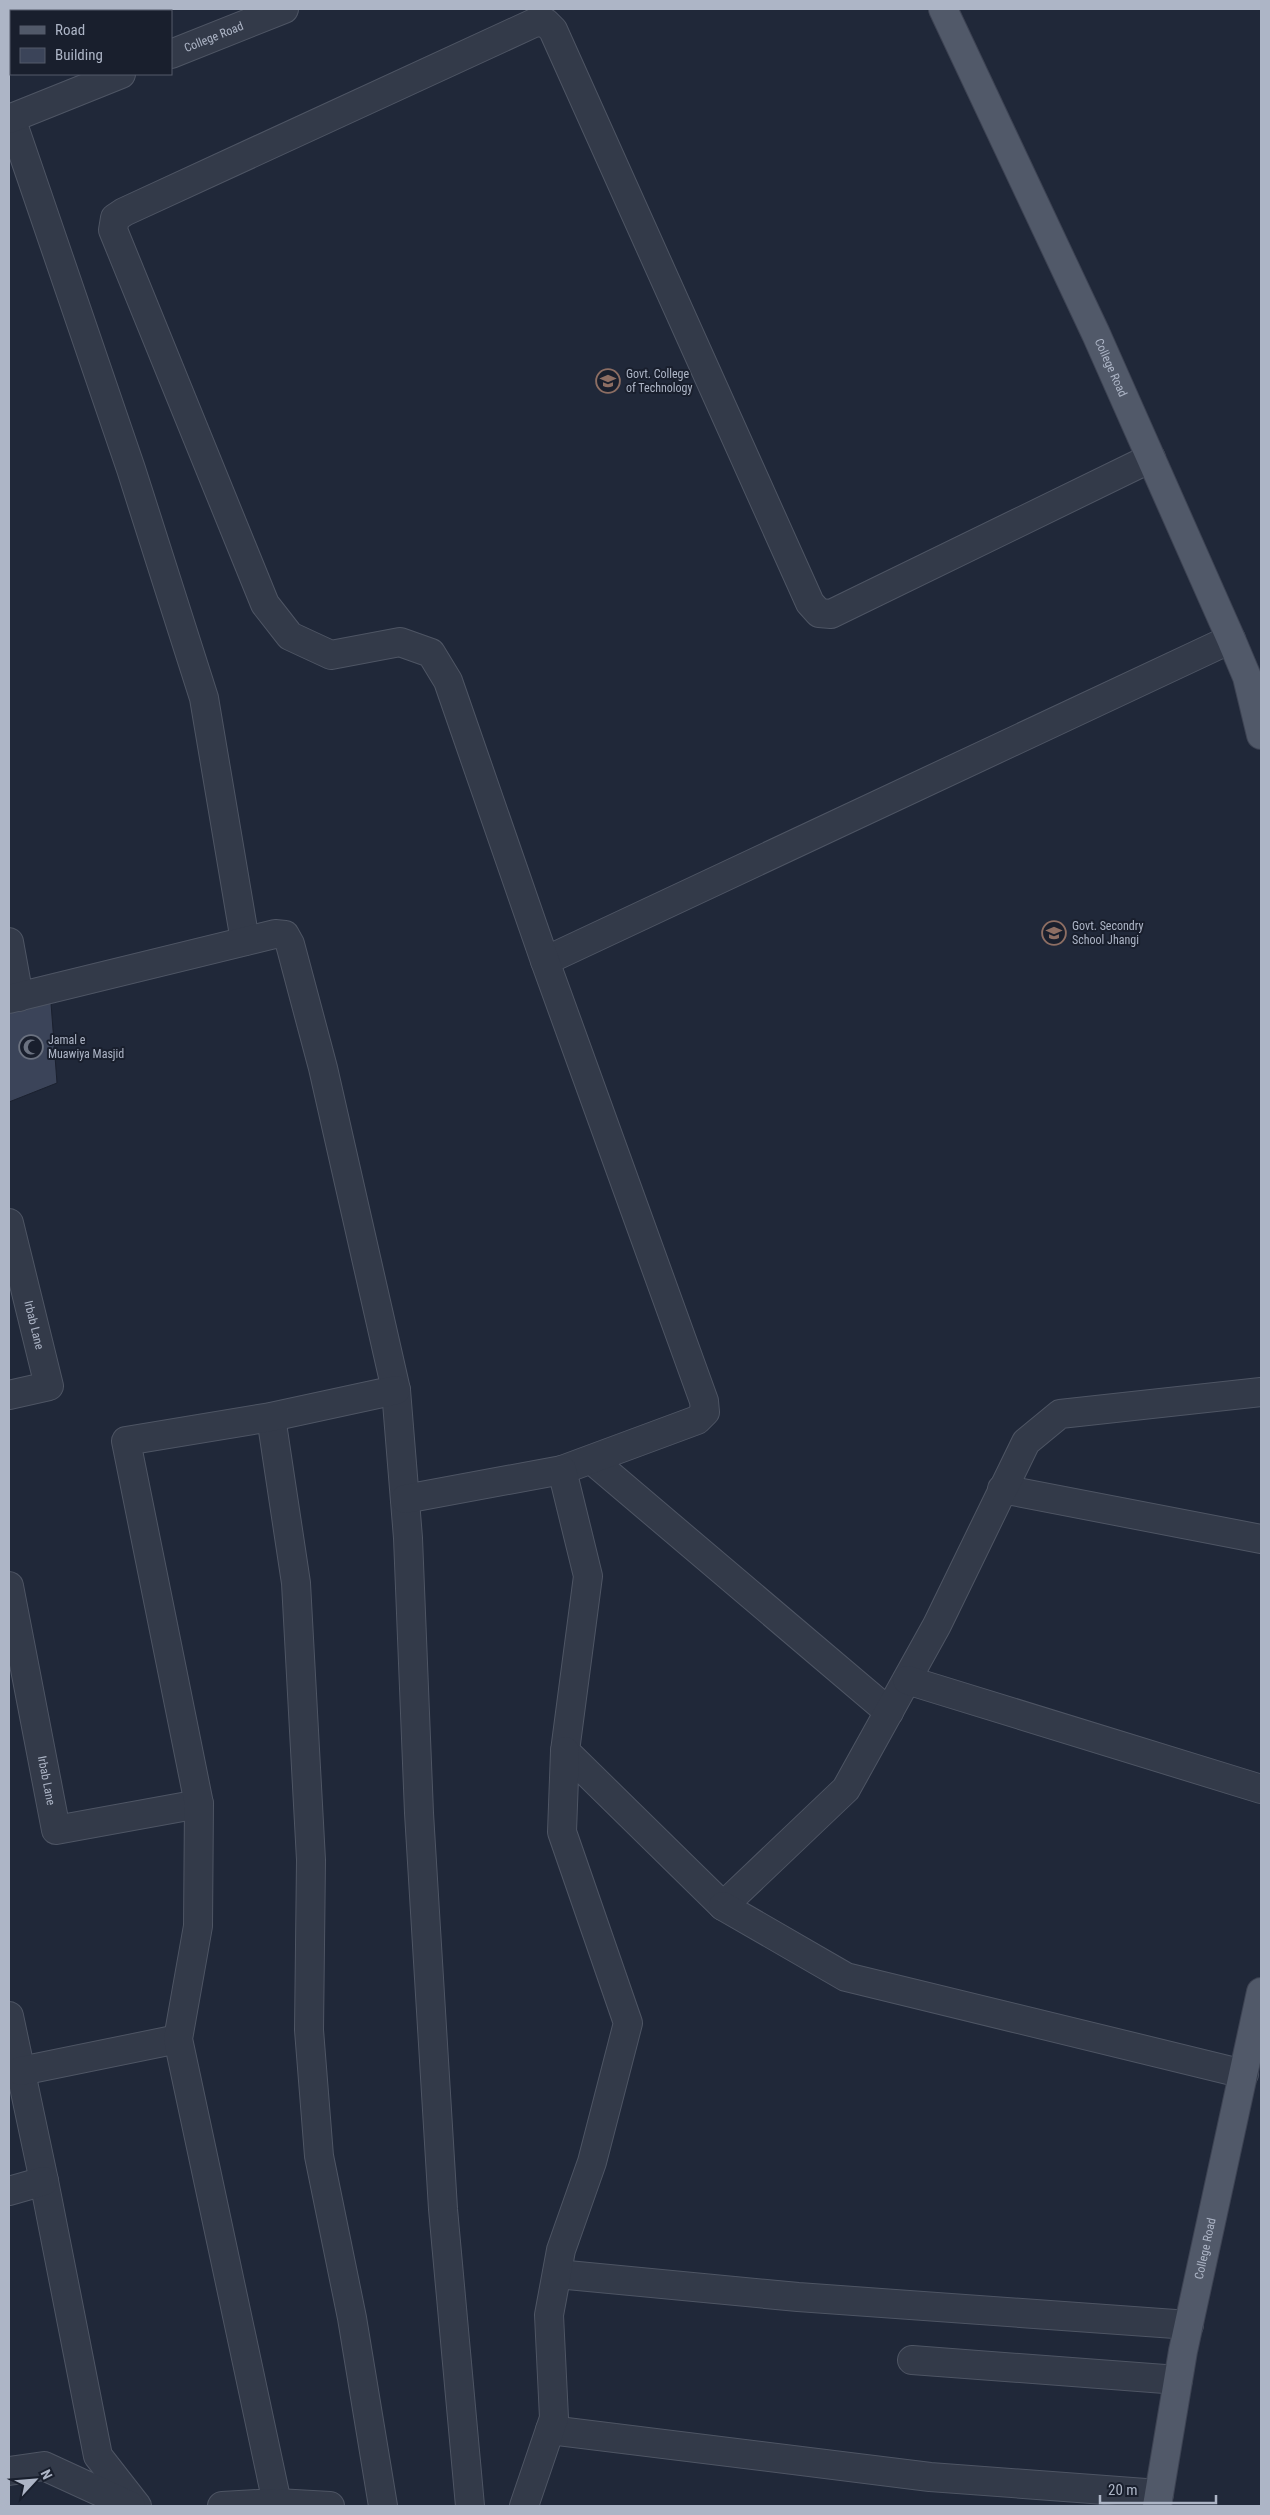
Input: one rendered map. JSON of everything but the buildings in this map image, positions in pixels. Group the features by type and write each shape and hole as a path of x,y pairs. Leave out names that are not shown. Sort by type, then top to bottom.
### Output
{"main road":[{"name":"College Road","path":"943,9 1096,334 1247,677 1261,735"},
{"name":"College Road","path":"1158,2500 1178,2380 1261,1992"}],"street":[{"name":"College Road","path":"172,54 284,9"},
{"path":"405,1499 562,1470 697,1420 705,1412 704,1401 448,681 431,653 400,642 331,655 290,636 265,604 113,230 115,218 124,212 536,22 546,23 553,30 810,603 819,613 831,614 1151,458"},
{"path":"118,75 10,118 131,469 204,698 245,940"},
{"path":"546,961 1230,639"},
{"path":"9,942 14,998 275,934 285,935 290,944 323,1068 396,1390 405,1499 419,1812 443,2209 470,2506"},
{"name":"Irbab Lane","path":"9,1223 49,1386 9,1395"},
{"path":"277,2503 178,2039 198,1926 199,1804 126,1442 272,1417 396,1390"},
{"path":"723,1906 846,1789 937,1625 1026,1442 1060,1414 1261,1392"},
{"path":"272,1417 296,1583 311,1860 309,2030 318,2156 352,2318 383,2506"},
{"path":"592,1460 890,1712"},
{"path":"524,2506 554,2418 549,2315 562,2250 592,2162 628,2023 562,1832 565,1751 588,1576 562,1470"},
{"path":"1002,1489 1261,1539"},
{"name":"Irbab Lane","path":"9,1586 56,1830 199,1804"},
{"path":"907,1680 1261,1789"},
{"path":"565,1751 723,1906 846,1977 1244,2074"},
{"path":"9,2016 44,2181 98,2456 137,2506"},
{"path":"20,2071 178,2039"},
{"path":"9,2190 44,2181"},
{"path":"557,2274 798,2297 1189,2326"},
{"path":"912,2360 1178,2380"},
{"path":"550,2430 930,2477 1158,2500"},
{"path":"9,2472 44,2466 131,2506"},
{"path":"222,2506 277,2503 330,2506"}],"place":[{"name":"Govt. College of Technology","path":"608,381"},
{"name":"Govt. Secondry School Jhangi","path":"1054,933"},
{"name":"Jamal e Muawiya Masjid","path":"31,1047"}]}
